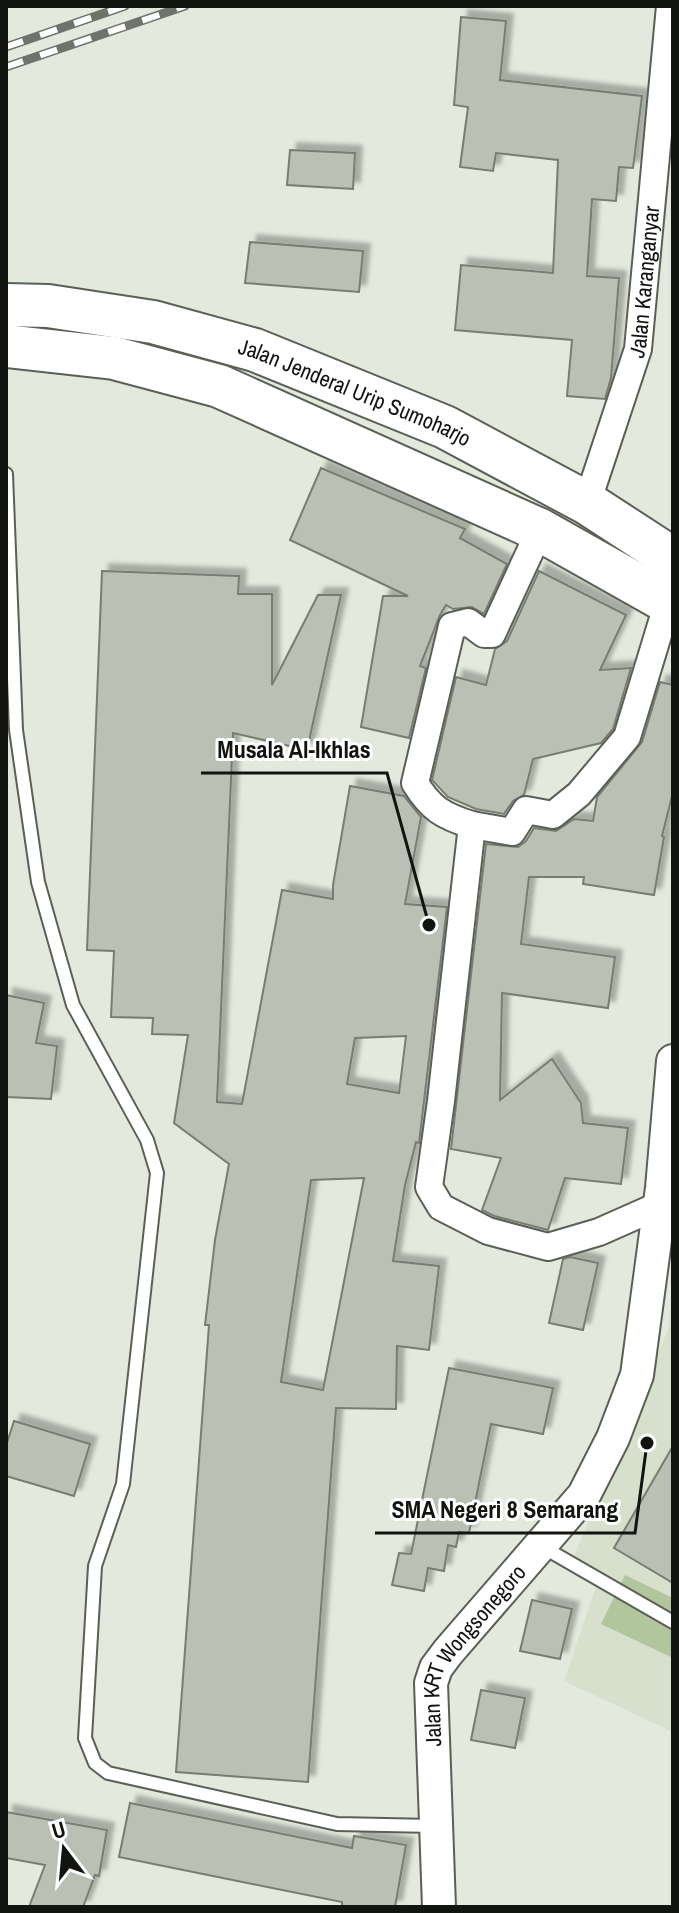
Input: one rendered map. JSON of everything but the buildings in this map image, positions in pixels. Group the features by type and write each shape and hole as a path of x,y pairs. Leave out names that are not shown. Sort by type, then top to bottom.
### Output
{"highway":[{"name":"Jalan Jenderal Urip Sumoharjo","path":"6,305 48,306 153,322 255,350 445,427 587,503 673,559"},
{"name":"Jalan Jenderal Urip Sumoharjo","path":"6,346 114,358 219,386 540,530 670,604"}],"street":[{"name":"Jalan Karanganyar","path":"587,503 638,349 667,110 670,6"},
{"path":"540,530 492,634 484,634 468,622 452,626 415,783 446,817 512,832 526,810 553,815 579,794 627,737 670,604"},
{"path":"472,825 429,1187 441,1207 488,1231 548,1247 599,1232 660,1205"},
{"name":"Jalan KRT Wongsonegoro","path":"439,1907 431,1683 436,1668 584,1495 613,1438 637,1375 660,1205 673,1061"}],"lane":[{"path":"6,474 16,730 38,882 73,1005 147,1140 157,1173 123,1484 95,1566 85,1738 95,1763 108,1773 337,1824 434,1826"},
{"path":"541,1546 673,1622"}],"shaded area":[{"path":"673,1289 673,1732 564,1681 600,1575 574,1556 668,1330"}],"green space":[{"path":"625,1575 673,1598 673,1658 601,1624"}],"railway":[{"path":"6,47 125,6"},
{"path":"6,67 185,6"}],"place":[{"name":"Musala Al-Ikhlas","path":"429,925"},
{"name":"SMA Negeri 8 Semarang","path":"647,1443"}]}
